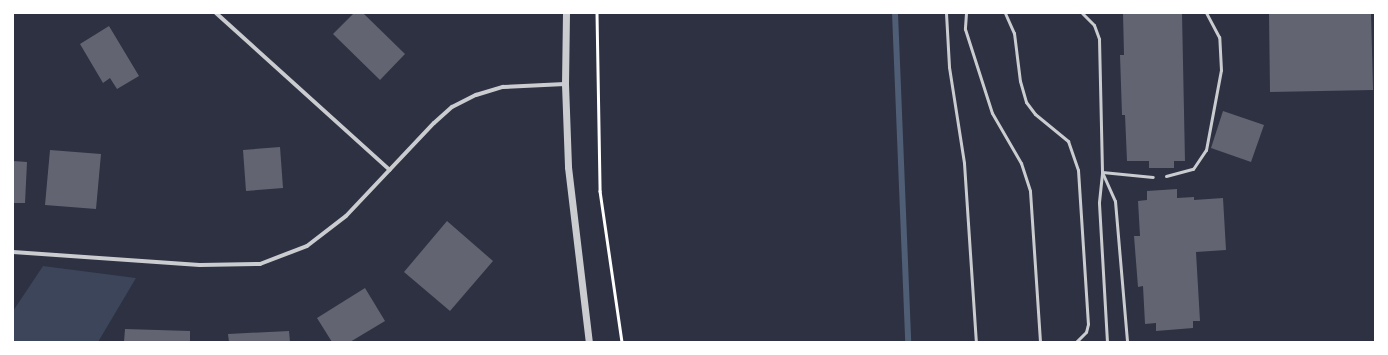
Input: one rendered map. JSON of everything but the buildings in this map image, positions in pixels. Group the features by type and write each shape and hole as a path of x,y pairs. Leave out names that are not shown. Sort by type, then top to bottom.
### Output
{"street":[{"path":"216,13 390,170"},
{"path":"566,13 565,84 572,215 589,342"},
{"path":"13,252 200,265 260,264 290,254 323,234 346,216 434,123 452,107 476,95 503,87 565,84"}],"lane":[{"path":"946,13 949,68 964,164 976,342"},
{"path":"966,13 965,29 992,113 1020,163 1030,191 1040,342"},
{"path":"1005,13 1014,33 1020,81 1026,102 1035,114 1068,141 1078,170 1088,324 1086,332 1076,342"},
{"path":"1082,13 1094,25 1099,39 1102,172 1099,202 1107,342"},
{"path":"1166,176 1193,169 1206,150 1221,70 1219,37 1206,13"},
{"path":"1102,172 1153,177"},
{"path":"1102,172 1115,201 1126,342"}],"path":[{"path":"597,13 600,191 622,342"}],"shaded area":[{"path":"43,266 136,278 98,342 13,342 13,311"}],"waterway":[{"path":"895,13 908,342"}]}
